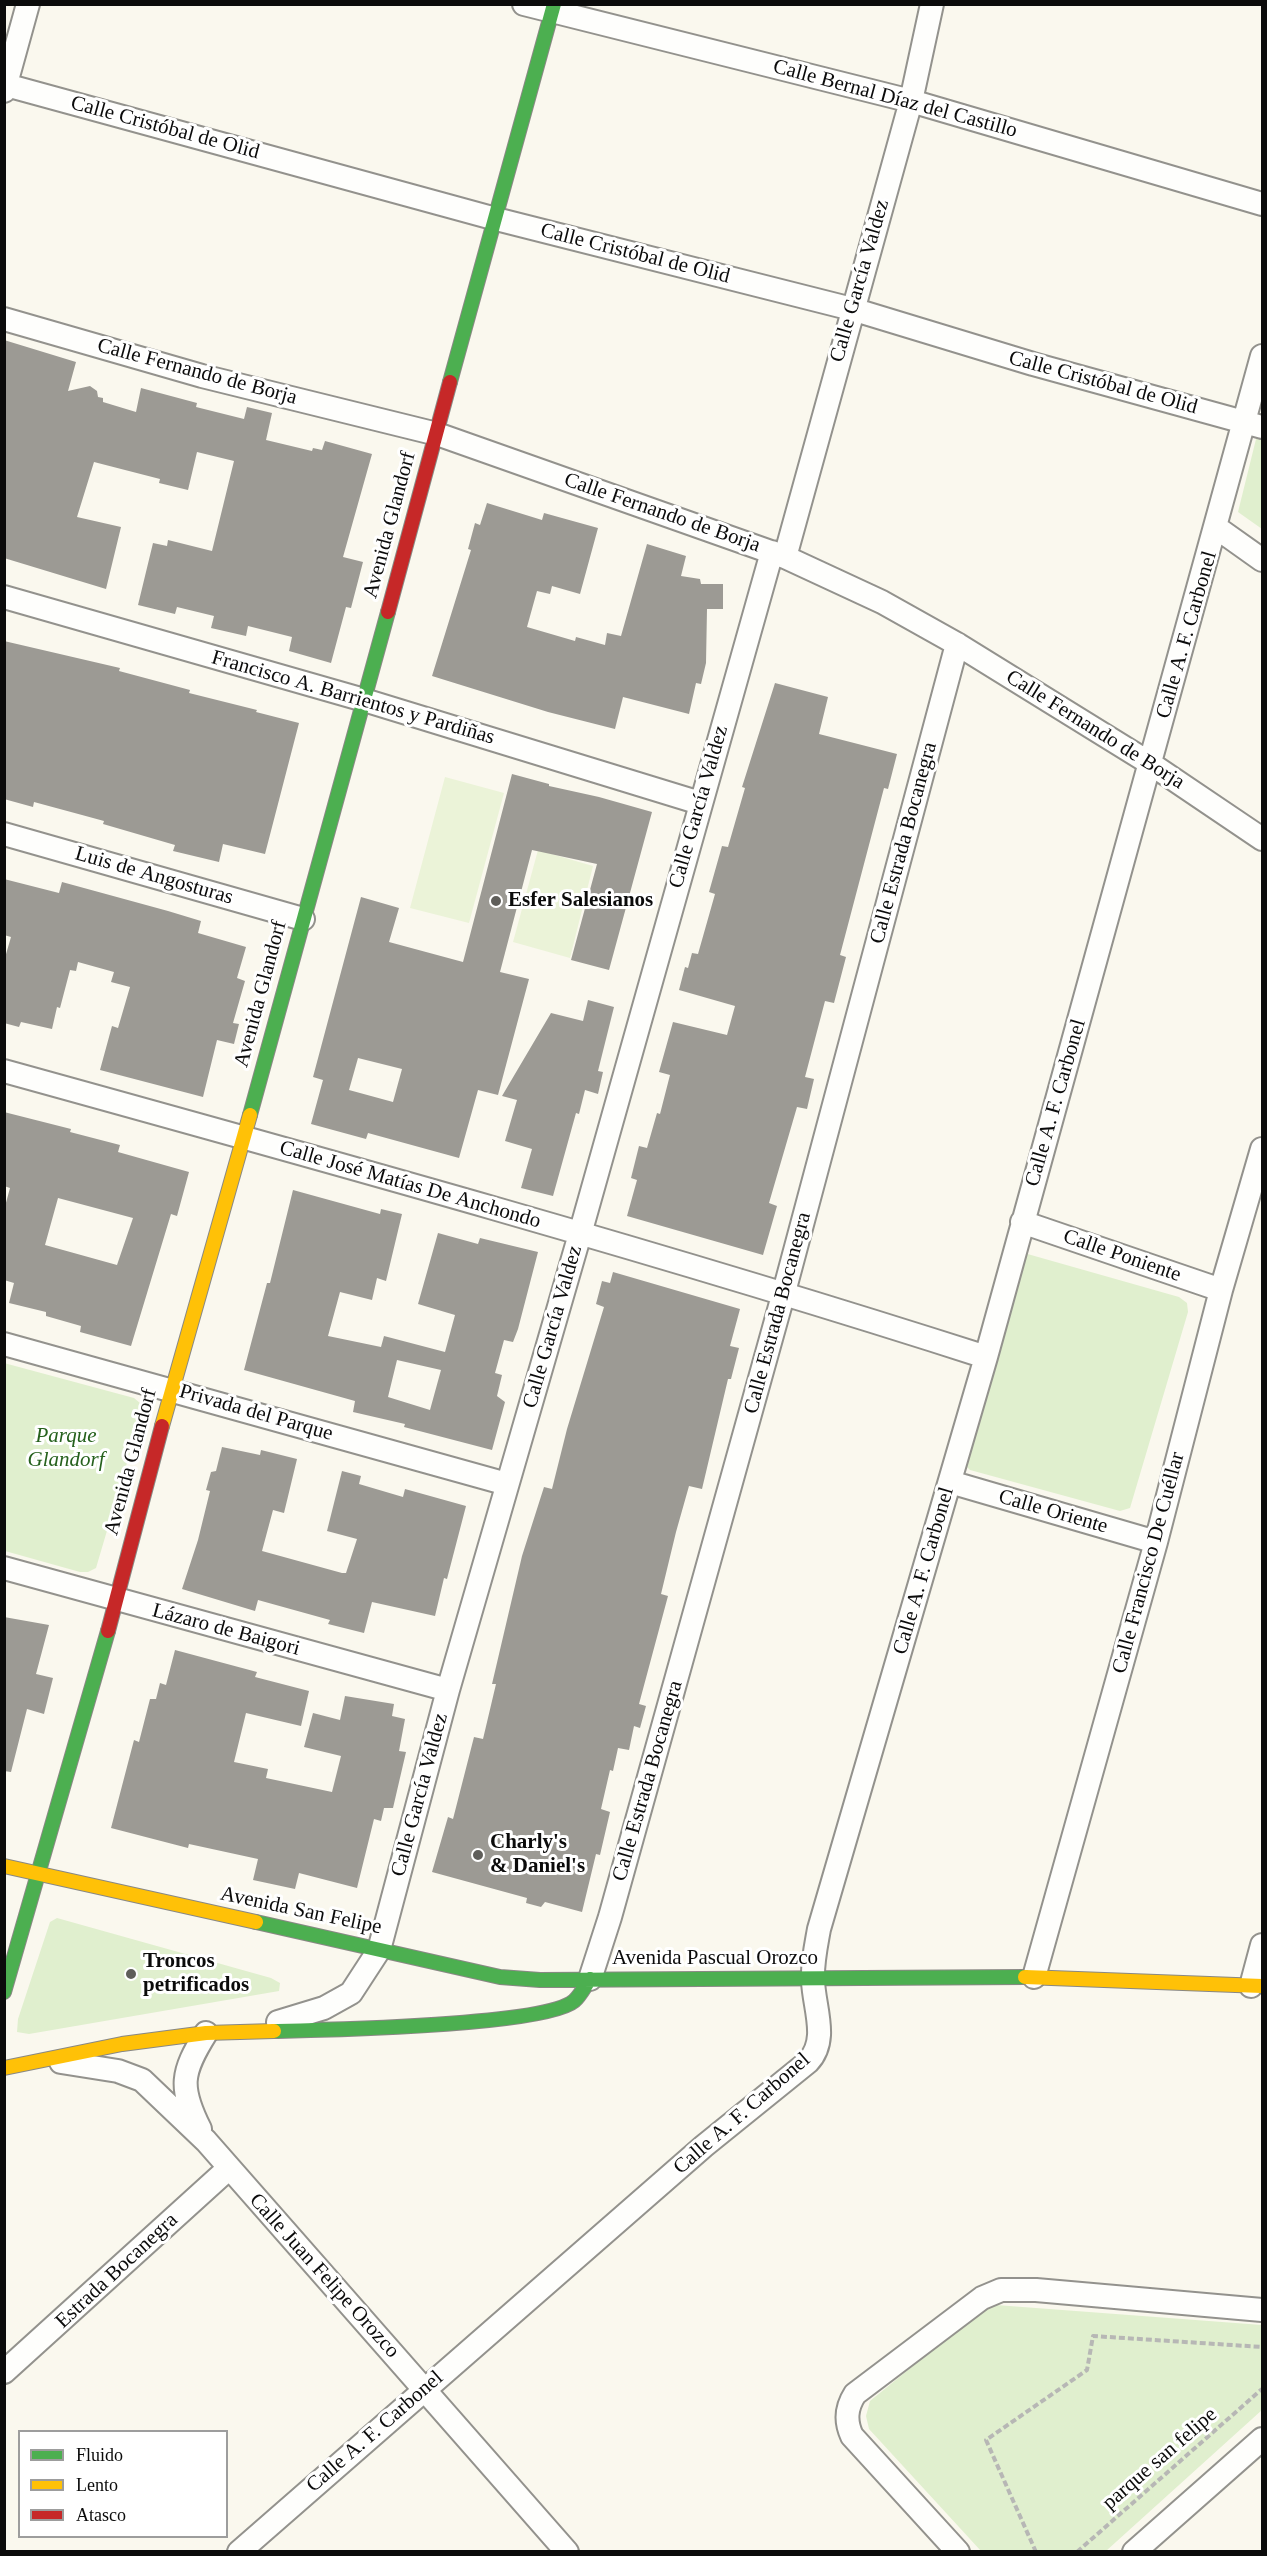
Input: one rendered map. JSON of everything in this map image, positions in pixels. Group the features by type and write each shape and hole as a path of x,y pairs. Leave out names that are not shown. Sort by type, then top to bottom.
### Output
{"main road":[{"name":"Avenida Glandorf","path":"4,1992 40,1875 116,1601 172,1389 244,1137 553,8"},
{"name":"Avenida San Felipe","path":"4,1866 500,1977 590,1979"},
{"name":"Avenida Pascual Orozco","path":"4,2068 122,2044 206,2033 365,2029 482,2020 546,2012 573,2002 590,1979 1034,1977 1257,1986"}],"street":[{"path":"5,88 28,4"},
{"name":"Calle Bernal Díaz del Castillo","path":"524,4 553,8 910,101 1263,204"},
{"name":"Calle García Valdez","path":"251,2031 338,2003 351,1994 379,1950 448,1690 580,1234 700,802 852,309 910,101 932,4"},
{"name":"Calle Cristóbal de Olid","path":"5,88 496,219 852,309 1033,364 1254,424"},
{"name":"Calle Fernando de Borja","path":"4,319 202,376 437,434 778,554 882,602 957,644 1151,764 1263,839"},
{"name":"Calle A. F. Carbonel","path":"252,2547 425,2389 704,2146 814,2055 819,2038 812,1979 819,1929 986,1357 1217,528 1254,424 1263,356"},
{"path":"1217,528 1263,560"},
{"name":"Francisco A. Barrientos y Pardiñas","path":"4,597 364,700 700,802"},
{"name":"Calle Estrada Bocanegra","path":"590,1979 610,1917 784,1292 957,644"},
{"name":"Luis de Angosturas","path":"4,834 303,919"},
{"name":"Calle José Matías De Anchondo","path":"4,1071 244,1137 784,1292 986,1357"},
{"name":"Calle Francisco De Cuéllar","path":"1034,1977 1156,1542 1221,1290 1263,1149"},
{"name":"Calle Poniente","path":"1022,1222 1221,1290"},
{"name":"Privada del Parque","path":"4,1344 507,1484"},
{"name":"Calle Oriente","path":"950,1482 1156,1542"},
{"name":"Lázaro de Baigori","path":"4,1568 116,1601 448,1690"},
{"path":"1257,1986 1263,1945"},
{"path":"206,2033 191,2057 185,2083 194,2116 206,2141"},
{"name":"Calle Juan Felipe Orozco","path":"44,2059 132,2075 150,2086 206,2141 228,2169 567,2552"},
{"name":"Estrada Bocanegra","path":"4,2372 228,2169"},
{"path":"958,2552 852,2436 847,2416 849,2404 855,2394 982,2298 1001,2290 1036,2290 1263,2310"},
{"path":"1134,2552 1263,2439"}],"path":[{"path":"1036,2552 986,2440 1087,2370 1094,2336 1263,2348"},
{"name":"parque san felipe","path":"1077,2552 1263,2389"}],"green space":[{"path":"1258,431 1262,432 1262,529 1238,512"},
{"path":"445,777 504,793 469,923 410,908"},
{"path":"538,850 593,866 570,958 513,942"},
{"path":"1024,1253 1179,1297 1187,1303 1188,1312 1130,1508 1120,1511 970,1470 964,1464"},
{"name":"Parque Glandorf","path":"4,1363 134,1398 140,1403 142,1412 96,1568 88,1572 80,1572 5,1551"},
{"path":"57,1918 271,1978 280,1983 279,1991 29,2034 17,2032 18,2019 50,1922"},
{"path":"996,2305 1262,2325 1262,2410 1106,2551 981,2551 869,2429 866,2416 870,2401 984,2308"}],"building":[{"path":"4,340 76,362 68,391 90,386 97,391 98,397 103,398 103,402 136,412 141,388 197,403 196,407 244,419 247,407 272,413 266,440 312,451 313,448 322,450 325,441 372,454 343,557 363,562 351,608 346,607 331,663 289,651 292,637 248,626 246,636 211,628 214,616 177,607 175,614 138,605 153,543 167,546 168,540 212,551 234,461 197,452 188,490 159,483 160,479 94,462 77,517 121,527 106,589 4,558"},
{"path":"487,503 542,520 544,513 598,528 580,594 552,586 550,594 537,591 527,627 575,641 576,637 605,645 607,633 621,636 647,544 686,556 681,576 700,579 701,584 723,584 723,609 707,609 706,663 701,684 696,683 689,714 623,697 615,729 548,712 432,676 471,550 468,549 475,523 480,525"},
{"path":"4,641 120,668 119,671 190,690 189,693 299,723 265,854 223,844 219,862 173,851 175,845 103,824 104,821 34,802 33,807 4,799"},
{"path":"775,683 828,697 819,734 897,754 888,789 884,788 840,955 846,957 834,1003 825,1001 805,1077 814,1079 807,1109 797,1107 769,1203 777,1206 763,1255 627,1216 637,1180 631,1178 639,1146 647,1148 657,1113 660,1114 670,1075 659,1072 673,1022 727,1035 735,1006 679,990 685,967 688,968 692,953 698,954 715,894 709,892 722,846 728,847 745,788 742,787"},
{"path":"512,774 549,784 549,786 652,812 609,970 571,960 597,864 532,850 500,972 529,979 498,1095 478,1090 459,1158 368,1133 366,1139 311,1124 323,1080 313,1077 361,897 399,908 389,942 463,962","holes":["358,1058 402,1069 393,1102 349,1090"]},
{"path":"4,879 59,893 62,882 168,911 201,921 198,933 246,947 237,978 245,981 233,1023 239,1024 234,1044 217,1040 203,1097 100,1070 112,1026 118,1028 130,987 111,982 114,972 78,962 76,971 70,970 52,1029 21,1022 19,1027 4,1023 4,961 11,937 4,935"},
{"path":"588,1000 614,1007 598,1071 603,1072 598,1094 585,1090 579,1114 576,1113 553,1196 521,1188 532,1149 505,1141 517,1100 502,1096 551,1013 583,1021"},
{"path":"4,1112 71,1129 70,1132 120,1145 118,1152 189,1172 177,1216 171,1214 131,1346 80,1332 81,1326 46,1316 46,1312 9,1303 14,1283 4,1280 4,1210 10,1188 4,1186","holes":["58,1198 133,1218 117,1265 45,1245"]},
{"path":"293,1190 380,1214 381,1209 402,1214 386,1281 377,1278 372,1300 340,1292 328,1336 381,1347 384,1336 445,1352 455,1315 418,1304 438,1233 478,1244 480,1238 538,1252 518,1329 513,1342 504,1340 495,1373 502,1375 497,1396 505,1402 492,1450 404,1427 405,1424 353,1412 355,1401 244,1370 267,1283 270,1283","holes":["397,1360 441,1370 430,1410 388,1397"]},
{"path":"613,1272 740,1309 730,1346 739,1348 731,1379 728,1379 702,1489 689,1486 676,1532 661,1594 668,1596 639,1704 646,1706 640,1728 634,1726 629,1750 618,1748 613,1771 610,1770 601,1809 610,1812 600,1855 596,1854 582,1912 545,1902 541,1907 526,1903 527,1898 432,1872 448,1817 453,1819 474,1737 483,1739 496,1684 492,1684 522,1556 544,1487 552,1489 567,1429 604,1307 596,1304 602,1281 610,1283"},
{"path":"222,1447 260,1455 261,1450 297,1459 284,1513 273,1510 262,1551 342,1573 346,1573 357,1539 327,1531 342,1471 361,1476 359,1484 403,1497 405,1489 466,1506 435,1616 372,1602 364,1633 328,1624 330,1620 258,1600 255,1611 182,1589 198,1540 210,1491 206,1490 211,1472 216,1471"},
{"path":"4,1617 49,1625 36,1674 53,1678 44,1714 27,1709 11,1772 4,1771"},
{"path":"175,1650 257,1672 255,1677 309,1691 301,1726 246,1713 234,1762 268,1769 266,1778 332,1792 341,1756 304,1747 313,1713 340,1720 345,1696 394,1704 392,1716 405,1719 399,1751 406,1752 393,1808 384,1808 381,1821 374,1819 357,1888 299,1873 295,1889 253,1880 258,1859 189,1844 188,1848 111,1828 134,1740 139,1742 150,1699 156,1699 160,1683 166,1685"}],"traffic: fast":[{"path":"450,382 554,4"},
{"path":"250,1115 388,612"},
{"path":"4,1992 108,1631"},
{"path":"256,1922 500,1977 540,1980 1025,1977"},
{"path":"274,2031 431,2025 522,2016 555,2009 574,2001 590,1979"}],"traffic: slow":[{"path":"162,1426 250,1115"},
{"path":"4,1866 256,1922"},
{"path":"1025,1977 1262,1986"},
{"path":"4,2068 122,2044 206,2033 274,2031"}],"traffic: jam":[{"path":"388,612 450,382"},
{"path":"108,1631 162,1426"}],"place":[{"name":"Esfer Salesianos","path":"496,901"},
{"name":"Charly's & Daniel's","path":"478,1855"},
{"name":"Troncos petrificados","path":"131,1974"}]}
